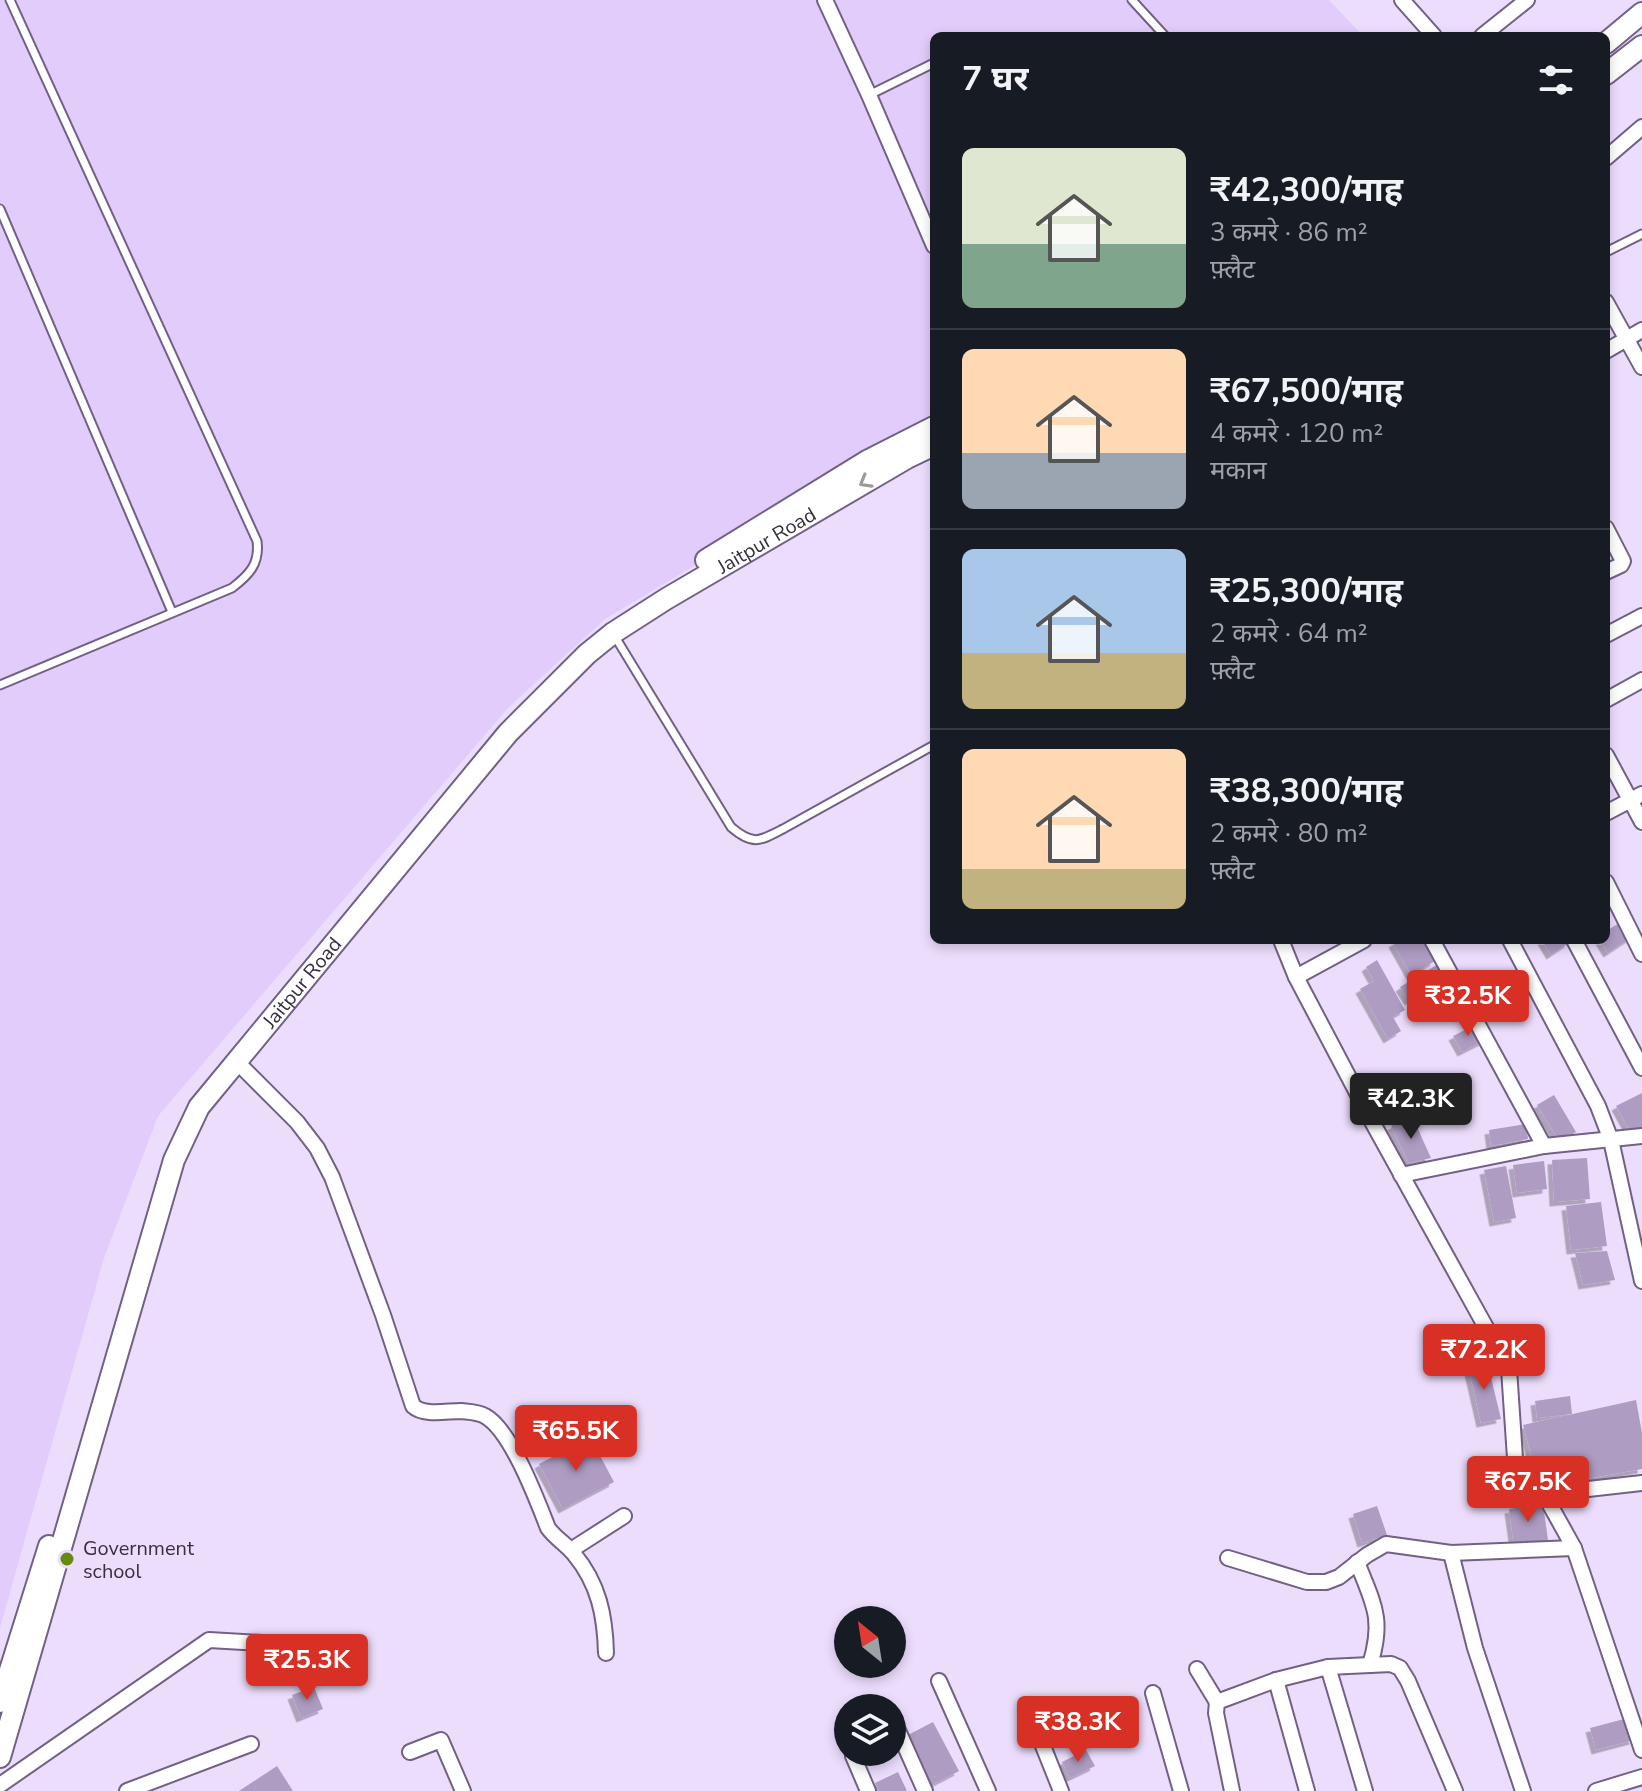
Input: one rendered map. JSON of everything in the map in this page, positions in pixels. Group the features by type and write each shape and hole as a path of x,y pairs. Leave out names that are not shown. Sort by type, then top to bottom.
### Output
{"street":[{"path":"825,0 930,237"},
{"path":"1402,0 1430,32"},
{"path":"1487,32 1527,0"},
{"path":"1610,40 1642,13"},
{"path":"1610,71 1642,46"},
{"path":"1610,155 1642,127"},
{"path":"1610,309 1642,367"},
{"path":"1610,348 1642,330"},
{"name":"Jaitpur Road","path":"0,1702 175,1128 191,1100 488,740 587,638 614,617 867,461 930,429"},
{"name":"Jaitpur Road","path":"0,1757 174,1160 199,1107 508,733 587,654 613,633 930,447"},
{"path":"1610,536 1623,561 1610,570"},
{"path":"1610,633 1642,616"},
{"path":"1610,698 1642,680"},
{"path":"1610,761 1636,797 1642,822"},
{"path":"1610,811 1636,797"},
{"path":"1610,890 1642,954"},
{"path":"1283,944 1296,977 1401,1175 1509,1369 1515,1458 1520,1470 1544,1494 1574,1548 1642,1750"},
{"path":"1296,977 1356,944"},
{"path":"1434,944 1544,1146"},
{"path":"1512,944 1598,1106 1611,1140 1642,1281"},
{"path":"1576,944 1642,1068"},
{"path":"236,1061 297,1122 317,1148 332,1177 413,1406 421,1411 471,1412 492,1421 523,1466 548,1528 571,1550 597,1588 604,1612 606,1653"},
{"path":"1401,1175 1544,1146 1642,1136"},
{"path":"1544,1494 1642,1483"},
{"path":"571,1550 624,1516"},
{"path":"1228,1558 1307,1582 1326,1582 1339,1577 1386,1544 1451,1553 1574,1548"},
{"path":"1451,1553 1475,1648 1523,1791"},
{"path":"1357,1562 1378,1619 1378,1639 1370,1665"},
{"path":"0,1785 209,1640 314,1646 336,1674"},
{"path":"1217,1702 1276,1680 1328,1667 1391,1664 1400,1668 1455,1791"},
{"path":"1328,1667 1365,1791"},
{"path":"1197,1669 1217,1702 1216,1713 1232,1791"},
{"path":"1276,1680 1307,1791"},
{"path":"939,1681 988,1791"},
{"path":"1153,1693 1181,1791"},
{"path":"1037,1731 1061,1791"},
{"path":"410,1752 441,1740 463,1791"},
{"path":"127,1791 251,1744"},
{"path":"906,1748 925,1791"},
{"path":"857,1766 868,1791"},
{"path":"1596,1791 1642,1777"}],"lane":[{"path":"0,685 232,588 257,563 257,541 10,0"},
{"path":"1132,0 1161,32"},
{"path":"869,95 930,65"},
{"path":"0,209 172,612"},
{"path":"1610,250 1642,234"},
{"path":"613,633 731,827 752,841 764,839 783,829 930,747"}],"shaded area":[{"path":"0,0 1329,0 1359,32 930,32 930,425 605,619 508,708 158,1116 104,1258 0,1628"}],"building":[{"path":"1621,922 1631,938 1608,953 1602,944 1610,944 1610,929"},
{"path":"1394,944 1425,944 1435,961 1411,975"},
{"path":"1544,944 1568,944 1551,955"},
{"path":"1377,960 1405,1010 1393,1017 1401,1031 1388,1039 1360,989 1374,981 1366,967"},
{"path":"1440,963 1448,978 1409,1001 1400,987"},
{"path":"1475,1025 1484,1041 1462,1052 1453,1036"},
{"path":"1642,1093 1642,1127 1631,1133 1616,1106"},
{"path":"1554,1095 1576,1132 1560,1142 1537,1105"},
{"path":"1412,1116 1431,1158 1409,1163 1391,1126"},
{"path":"1526,1124 1528,1139 1491,1146 1489,1130"},
{"path":"1587,1158 1590,1199 1554,1202 1552,1160"},
{"path":"1544,1161 1547,1189 1517,1193 1513,1165"},
{"path":"1506,1166 1516,1218 1494,1222 1484,1170"},
{"path":"1601,1202 1607,1246 1571,1250 1566,1206"},
{"path":"1607,1251 1615,1280 1583,1285 1575,1253"},
{"path":"1487,1361 1501,1419 1481,1423 1468,1366"},
{"path":"1570,1396 1572,1414 1537,1418 1535,1401"},
{"path":"1636,1400 1642,1433 1642,1469 1540,1487 1523,1425"},
{"path":"590,1437 614,1482 563,1509 539,1464"},
{"path":"1543,1504 1548,1540 1514,1545 1509,1509"},
{"path":"1377,1506 1387,1535 1362,1543 1353,1514"},
{"path":"314,1687 323,1709 301,1718 292,1695"},
{"path":"1628,1718 1634,1740 1596,1750 1590,1728"},
{"path":"933,1722 959,1771 932,1785 906,1736"},
{"path":"1086,1750 1095,1766 1070,1778 1062,1762"},
{"path":"277,1766 293,1791 239,1791"},
{"path":"898,1772 907,1791 879,1791 875,1783"}],"place":[{"name":"Government school","path":"67,1559"}]}
